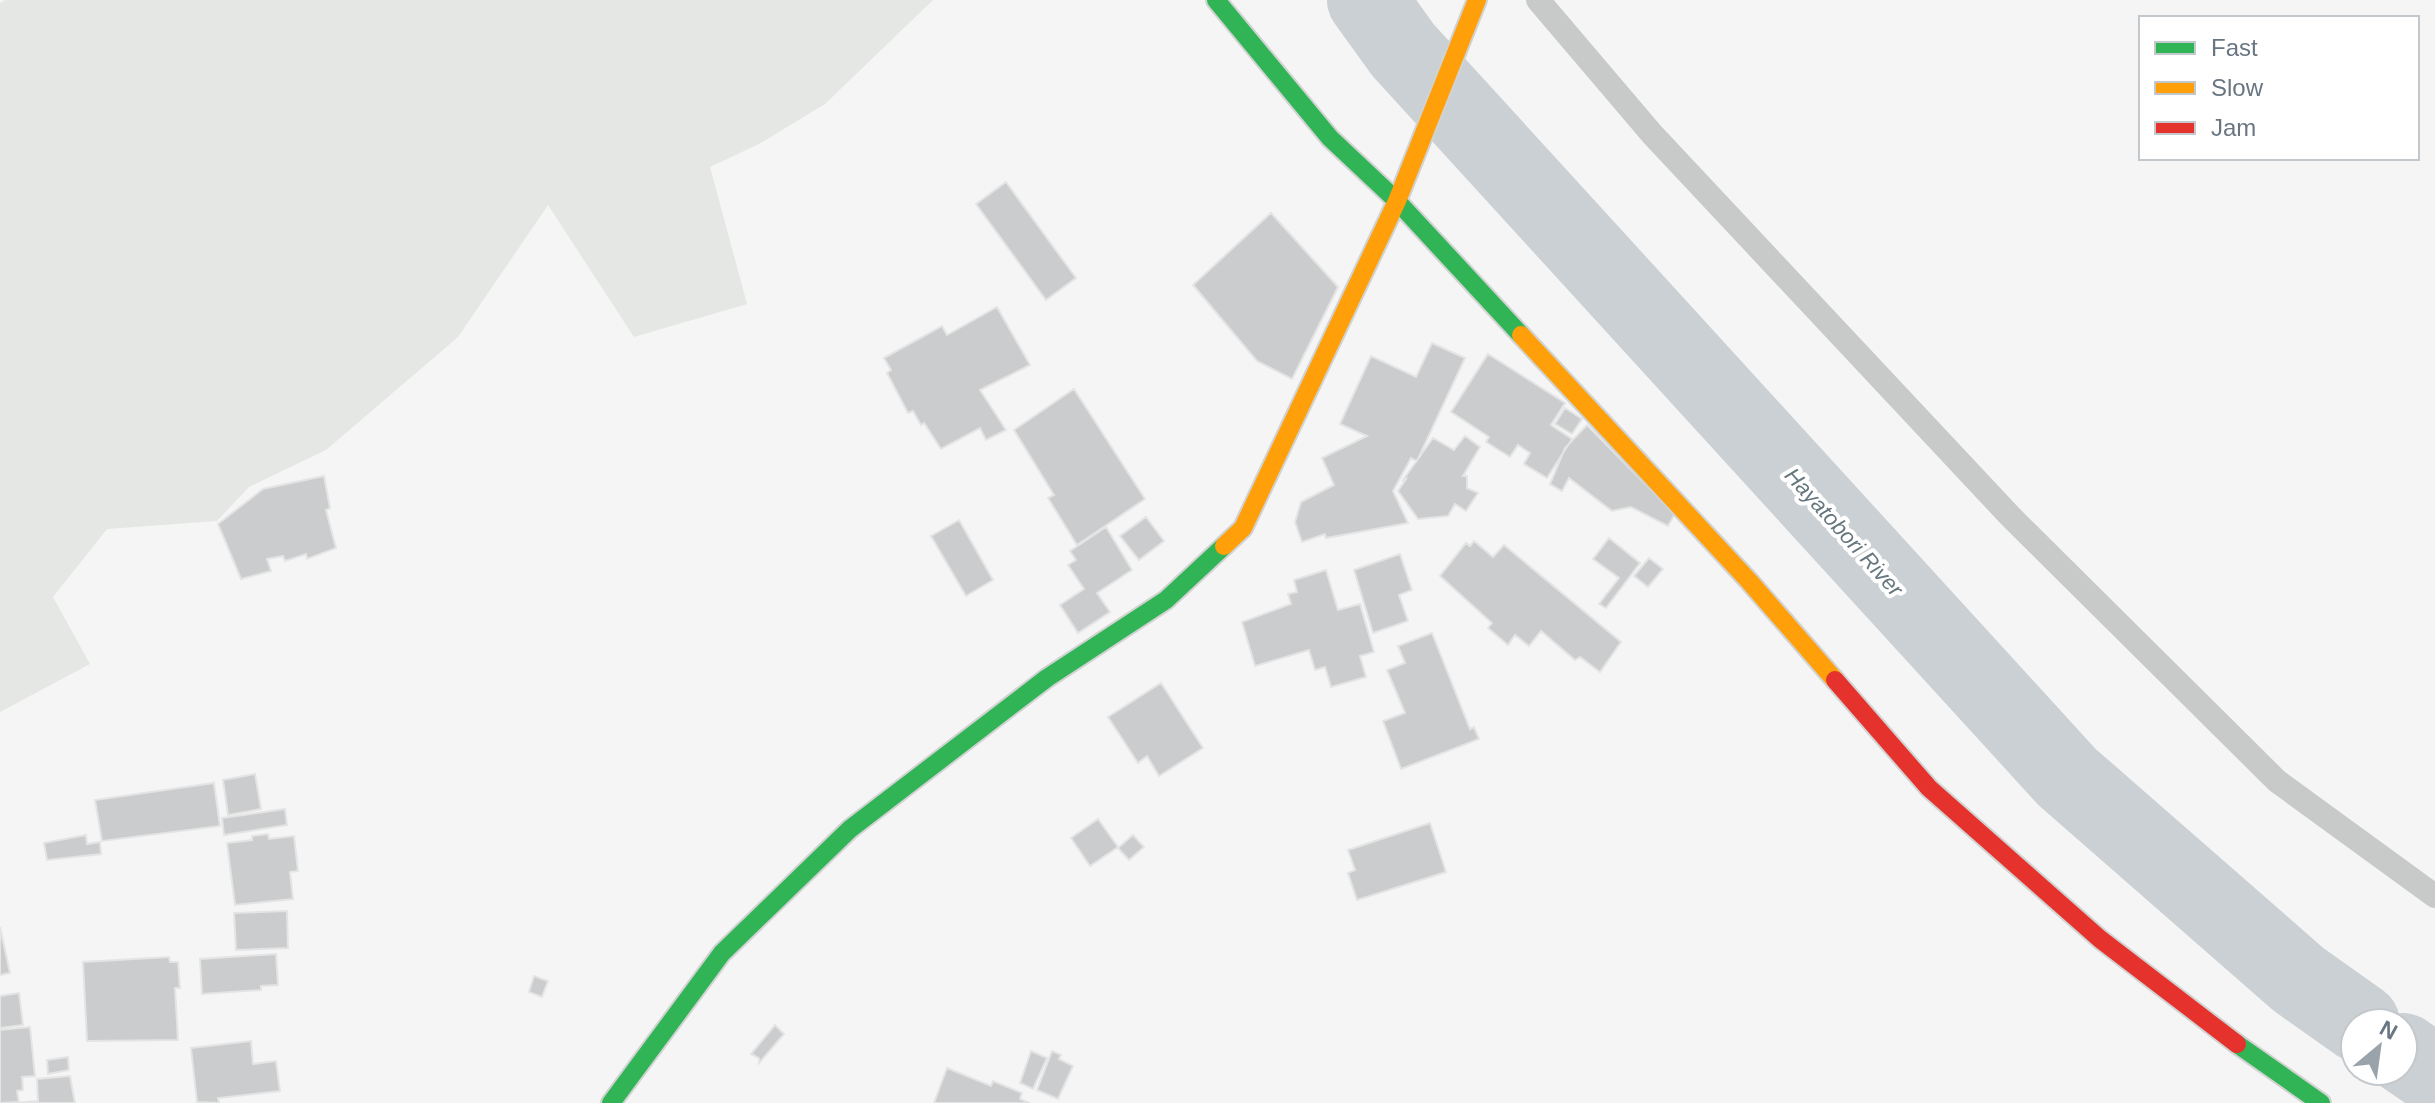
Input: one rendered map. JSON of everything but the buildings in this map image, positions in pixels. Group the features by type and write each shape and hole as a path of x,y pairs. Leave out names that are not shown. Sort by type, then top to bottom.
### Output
{"street":[{"path":"1216,0 1330,138 1397,201 1749,581 1929,788 2100,939 2280,1077 2321,1103"},
{"path":"611,1103 722,953 850,829 1047,678 1166,600 1243,528 1397,201 1477,0"}],"lane":[{"path":"1538,0 1674,157 2043,550 2277,781 2435,896"}],"shaded area":[{"path":"5,0 933,0 825,104 759,144 710,167 747,304 634,337 548,205 458,337 326,450 249,487 217,521 107,529 53,597 90,664 0,712 0,3"}],"waterway":[{"name":"Hayatobori River","path":"1367,0 1403,50 2067,777 2298,979 2339,1008"},
{"name":"Hayatobori River","path":"2419,1064 2435,1075"}],"traffic: fast":[{"path":"1216,0 1330,138 1397,201 1521,335"},
{"path":"611,1103 722,953 850,829 1047,678 1166,600 1224,546"},
{"path":"2237,1044 2321,1103"}],"traffic: slow":[{"path":"1224,546 1243,528 1397,201 1477,0"},
{"path":"1521,335 1749,581 1835,680"}],"traffic: jam":[{"path":"1835,680 1929,788 2100,939 2237,1044"}]}
